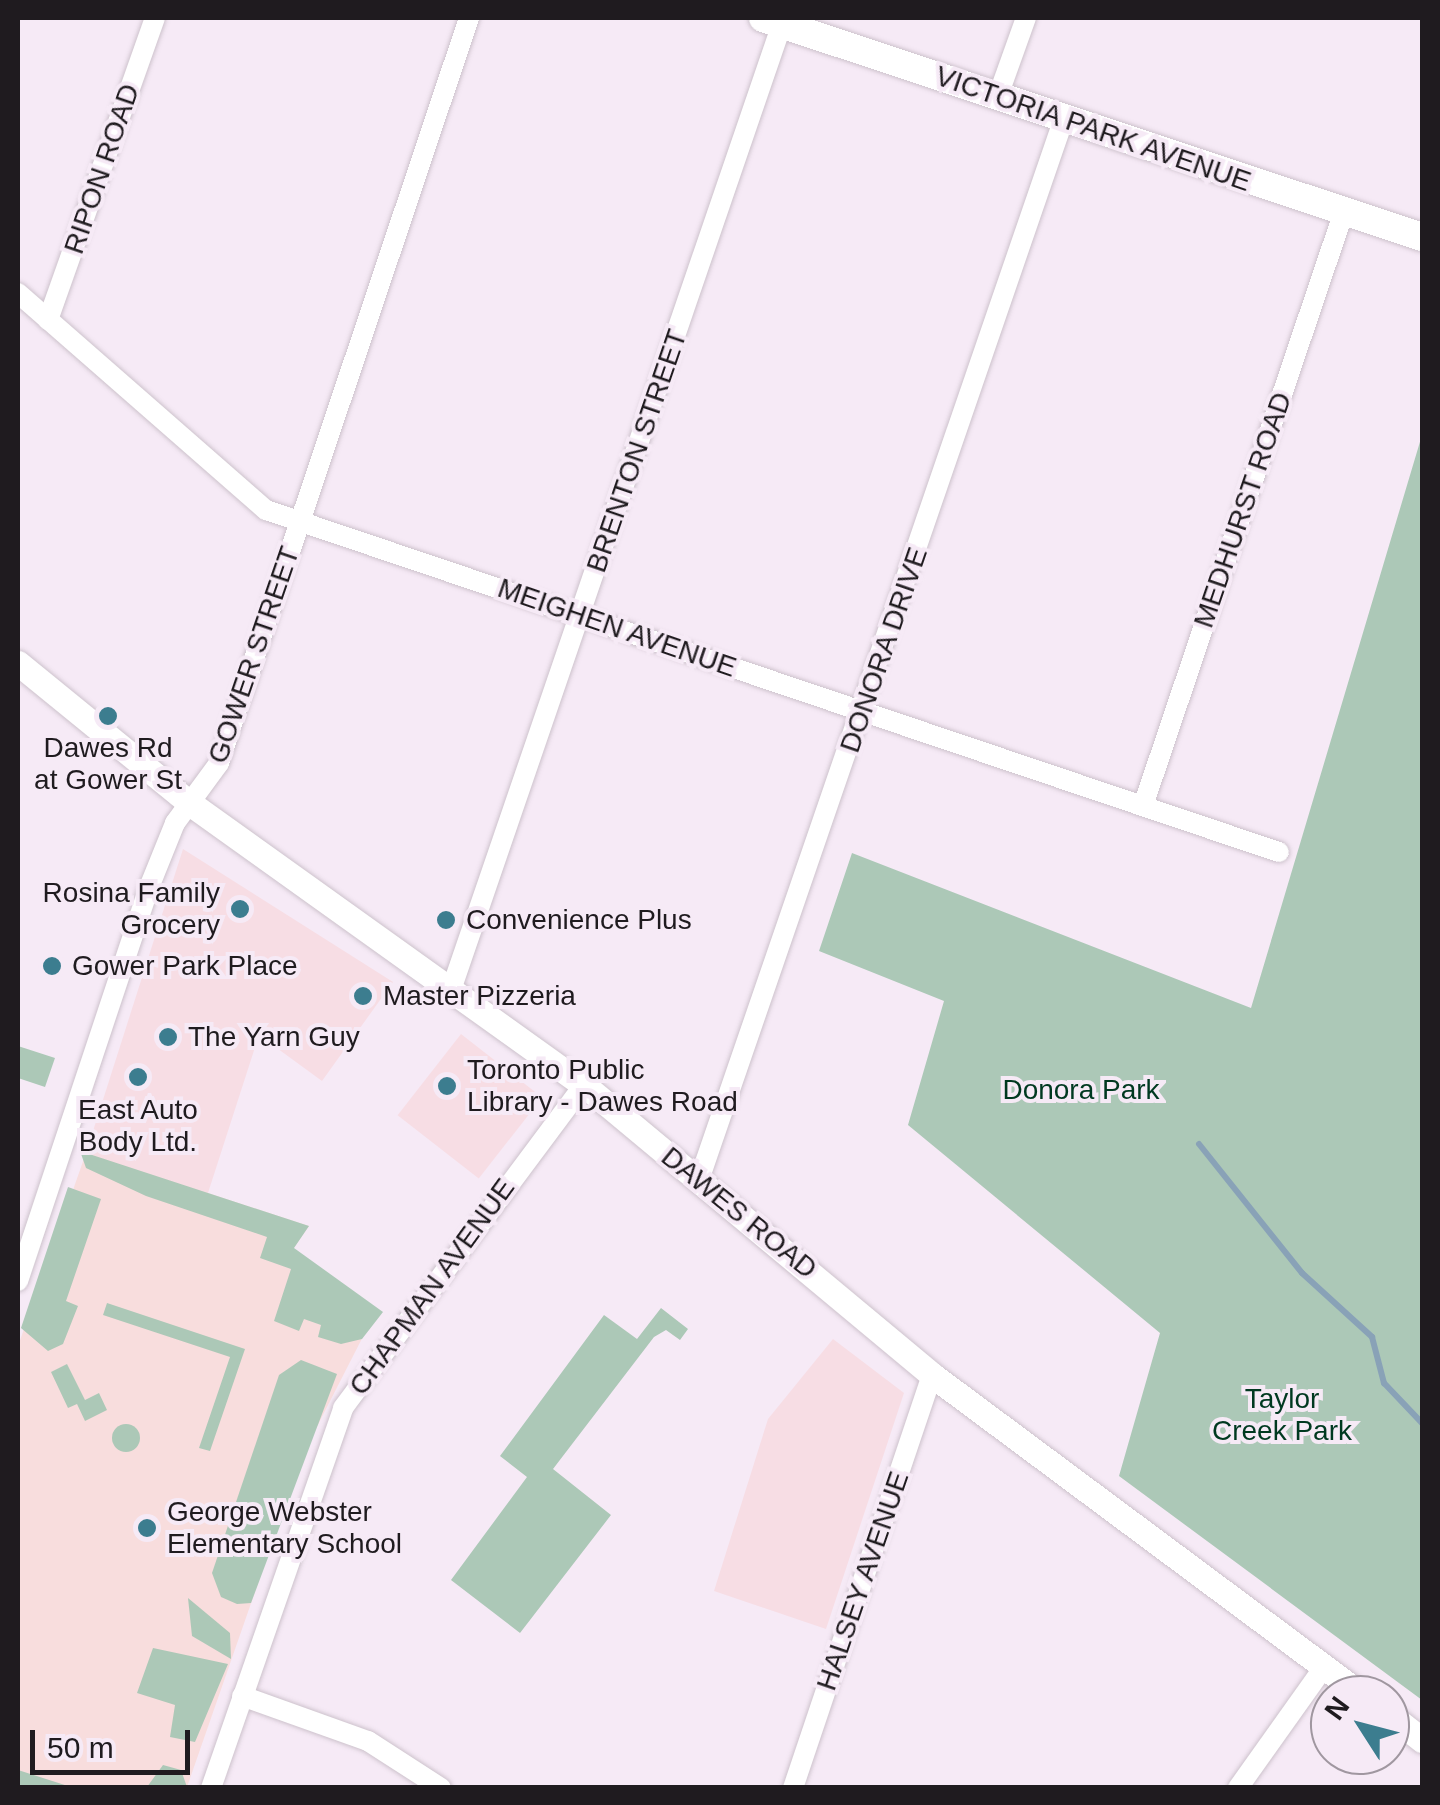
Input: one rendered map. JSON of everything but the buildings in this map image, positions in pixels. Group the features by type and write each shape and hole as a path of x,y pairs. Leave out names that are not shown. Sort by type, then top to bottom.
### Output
{"main road":[{"name":"VICTORIA PARK AVENUE","path":"773,21 1422,238"}],"street":[{"name":"RIPON ROAD","path":"48,320 155,18"},
{"name":"GOWER STREET","path":"18,1281 150,885 191,804 219,763 469,18"},
{"path":"998,96 1026,18"},
{"name":"BRENTON STREET","path":"451,990 580,616 773,21"},
{"name":"DONORA DRIVE","path":"699,1180 1064,118"},
{"name":"MEDHURST ROAD","path":"1143,806 1343,214"},
{"name":"MEIGHEN AVENUE","path":"18,293 266,510 1279,852"},
{"name":"DAWES ROAD","path":"18,663 191,804 584,1085 932,1374 1335,1675"},
{"name":"CHAPMAN AVENUE","path":"211,1788 343,1408 584,1085"},
{"name":"HALSEY AVENUE","path":"792,1788 932,1374"},
{"path":"1238,1788 1324,1667"},
{"path":"242,1696 368,1741 441,1788"}],"shaded area":[{"path":"183,849 393,982 322,1081 259,1035 207,1196 86,1153"},
{"path":"461,1034 542,1097 479,1179 398,1115"},
{"name":"George Webster Elementary School","path":"86,1153 309,1226 290,1253 374,1315 303,1454 187,1787 18,1788 18,1346"},
{"path":"833,1339 904,1393 826,1629 714,1591 768,1419"}],"green space":[{"name":"Taylor Creek Park","path":"1422,435 1422,1700 1410,1691 1410,1675 1388,1675 1119,1476 1160,1333 908,1125 944,1001 819,951 852,853 1251,1008"},
{"path":"18,1046 55,1058 45,1087 18,1078"},
{"path":"80,1151 309,1226 294,1248 383,1312 362,1339 341,1344 318,1337 321,1325 304,1319 299,1331 274,1321 291,1269 260,1258 267,1237 146,1196 86,1168"},
{"path":"68,1187 101,1199 66,1301 78,1306 63,1344 48,1351 21,1328"},
{"path":"107,1303 245,1349 210,1451 199,1448 230,1357 103,1315"},
{"path":"661,1308 688,1329 680,1340 666,1330 654,1337 553,1469 611,1515 520,1633 451,1580 527,1477 500,1456 604,1315 637,1339"},
{"path":"301,1360 337,1374 251,1603 237,1604 221,1597 212,1573 279,1375"},
{"path":"67,1364 85,1400 99,1393 107,1410 85,1421 77,1404 68,1408 51,1372"},
{"path":"126,1424 136,1428 140,1438 136,1448 126,1452 116,1448 112,1438 116,1428"},
{"path":"188,1598 230,1633 231,1659 192,1636"},
{"path":"153,1648 228,1664 195,1742 170,1737 175,1705 137,1693"},
{"path":"163,1765 181,1770 187,1787 147,1787"},
{"path":"18,1770 71,1787 18,1787"}],"waterway":[{"path":"1199,1144 1302,1273 1372,1337 1384,1383 1422,1423"}],"place":[{"name":"Dawes Rd at Gower St","path":"108,716"},
{"name":"Rosina Family Grocery","path":"240,909"},
{"name":"Convenience Plus","path":"446,920"},
{"name":"Gower Park Place","path":"52,966"},
{"name":"Master Pizzeria","path":"363,996"},
{"name":"The Yarn Guy","path":"168,1037"},
{"name":"East Auto Body Ltd.","path":"138,1077"},
{"name":"Toronto Public Library - Dawes Road","path":"447,1086"},
{"name":"George Webster Elementary School","path":"147,1528"}],"park label":[{"name":"Donora Park","path":"1081,1090"}]}
